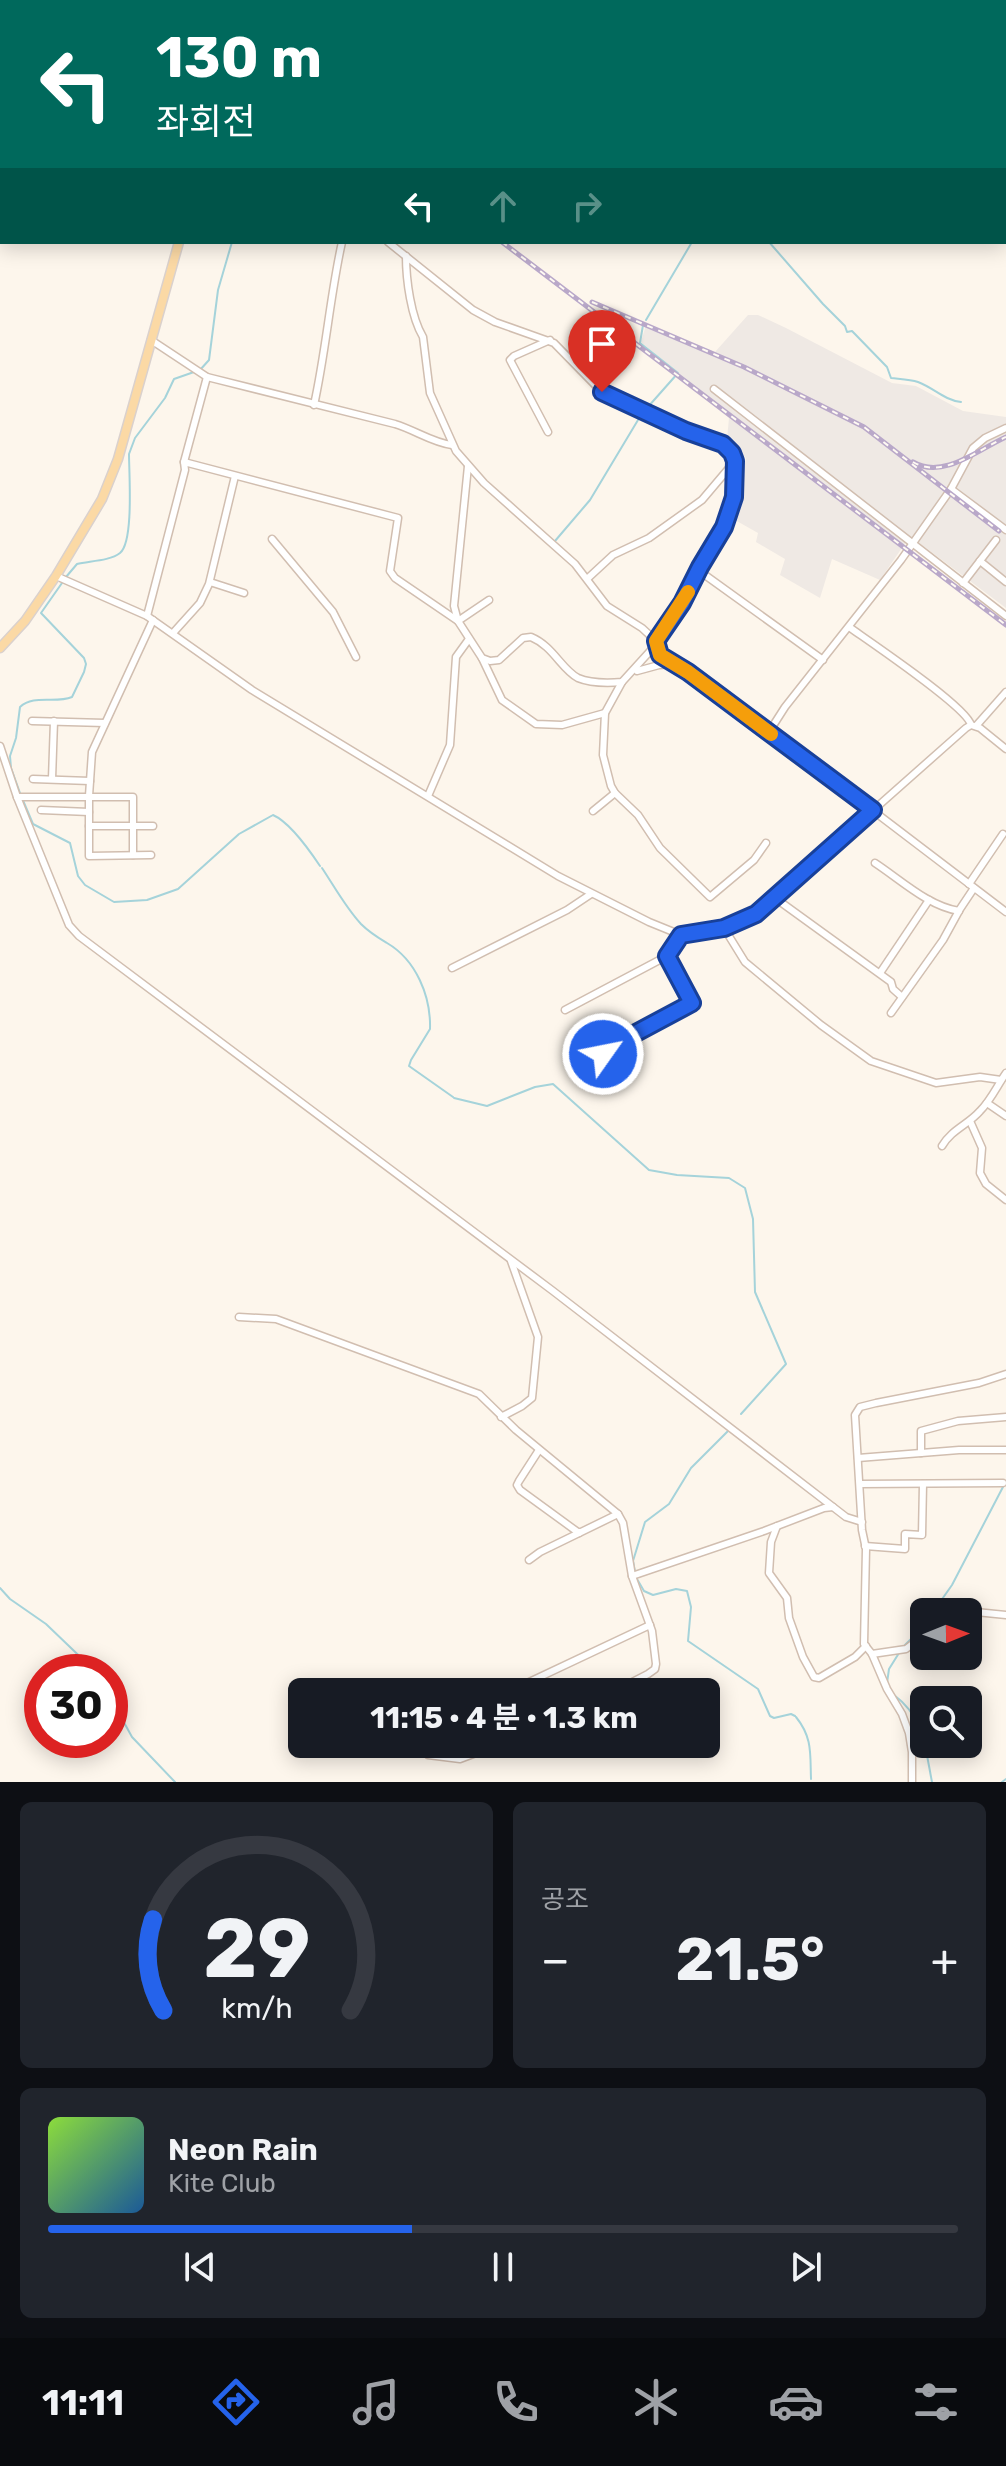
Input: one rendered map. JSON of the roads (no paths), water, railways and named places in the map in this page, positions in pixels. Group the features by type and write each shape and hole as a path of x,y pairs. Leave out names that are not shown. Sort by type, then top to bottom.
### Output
{"main road":[{"path":"0,648 25,621 56,576 111,481 178,244"}],"street":[{"path":"314,405 342,244"},
{"path":"391,244 473,310 495,322 550,340 599,389 686,431 723,444 732,453 735,461 732,505 724,527 682,603 633,672 622,682 605,713 605,765 615,793 638,815 660,848 710,897 754,860 766,843"},
{"path":"406,256 407,280 418,329 423,337 430,393 452,445 468,466 575,564 607,606 642,628 656,641 660,655 769,732 1006,912"},
{"path":"151,340 207,377 416,430 441,444 452,445"},
{"path":"548,432 510,360 550,340"},
{"path":"151,855 89,856 92,752 150,618 185,470 184,462 207,377"},
{"path":"714,389 1006,616"},
{"path":"769,732 951,489 973,448 1006,428"},
{"path":"587,579 613,555 649,538 702,500 735,461"},
{"path":"184,462 398,518 391,573 458,621"},
{"path":"468,466 454,606 458,621 482,658 502,700 536,724 562,725 605,713"},
{"path":"173,633 200,603 210,582 235,476"},
{"path":"951,489 1006,530"},
{"path":"272,539 333,612 356,657"},
{"path":"963,583 996,540"},
{"path":"980,561 1006,582"},
{"path":"698,570 823,660"},
{"path":"56,576 150,618 252,690 591,894 681,935 724,928 756,914 974,725 1006,692"},
{"path":"210,582 244,593"},
{"path":"458,621 489,600"},
{"path":"849,627 951,702 974,725 1006,749"},
{"path":"482,658 499,660 523,638 531,637 550,649 578,677 622,682"},
{"path":"428,796 450,745 456,657 469,639"},
{"path":"633,672 676,664"},
{"path":"32,721 105,723"},
{"path":"52,779 54,721"},
{"path":"0,746 17,797 69,925 79,936 553,1291 833,1507 851,1520 862,1522"},
{"path":"33,779 90,781"},
{"path":"593,811 615,793"},
{"path":"17,797 133,797 133,855"},
{"path":"41,810 89,812"},
{"path":"89,826 153,826"},
{"path":"891,1013 943,940 1003,834"},
{"path":"875,863 929,900 959,911"},
{"path":"452,968 567,910 591,894"},
{"path":"775,898 880,973 902,997"},
{"path":"880,973 929,900"},
{"path":"724,928 745,962 821,1025 871,1061 936,1083 1004,1077"},
{"path":"565,1010 667,956 681,935"},
{"path":"603,1054 606,1049 692,1003 667,956"},
{"path":"942,1146 987,1103 1004,1077"},
{"path":"987,1103 1006,1116"},
{"path":"970,1121 982,1148 980,1173 986,1184 1006,1200"},
{"path":"501,1417 532,1398 539,1343 511,1261"},
{"path":"239,1317 276,1319 479,1394 539,1450 618,1514 623,1523 632,1576 654,1637 655,1669 639,1678"},
{"path":"912,1782 909,1733 864,1638 865,1546 856,1412 860,1407 979,1383 1006,1374"},
{"path":"921,1453 921,1431 958,1421 1006,1417"},
{"path":"539,1450 517,1485 579,1533"},
{"path":"858,1458 1006,1450"},
{"path":"860,1484 1003,1483"},
{"path":"865,1546 905,1549 905,1534 922,1535 923,1484"},
{"path":"632,1576 833,1507"},
{"path":"529,1560 560,1541 618,1514"},
{"path":"777,1526 771,1542 769,1573 787,1598 789,1618 814,1677 819,1678 848,1662 866,1646"},
{"path":"982,1613 1006,1615"},
{"path":"538,1678 650,1625"},
{"path":"872,1654 910,1646"}],"waterway":[{"path":"200,370 209,360 218,290 231,244"},
{"path":"646,320 691,244"},
{"path":"771,244 845,326 847,332 852,331 887,367 891,378 918,382 961,402"},
{"path":"643,325 640,343 678,373 647,408"},
{"path":"66,577 77,564 111,558 120,553 129,522 129,454 135,438 165,398 174,379 194,372"},
{"path":"555,541 590,500 641,415"},
{"path":"20,793 10,756 20,707 32,701 72,697 86,664 84,658 41,613 62,583"},
{"path":"22,798 33,824 70,843 78,876 85,885 114,902 147,900 178,889 239,834 273,815 292,830 320,866"},
{"path":"322,868 361,924 397,950 414,969 428,1004 430,1029 409,1066 453,1097"},
{"path":"454,1098 487,1106 535,1087 553,1084 649,1170 729,1178 745,1188 753,1219 755,1292 786,1364 741,1414"},
{"path":"635,1572 633,1561 645,1522 669,1504 691,1468 728,1431"},
{"path":"943,1598 1004,1485"},
{"path":"637,1579 644,1591 653,1595 676,1589 687,1591 691,1607 688,1641 758,1689 770,1716 795,1716"},
{"path":"0,1588 10,1599 46,1624 77,1654"},
{"path":"905,1645 910,1640"},
{"path":"887,1683 889,1669 899,1653"},
{"path":"894,1695 912,1713 922,1734 932,1782"},
{"path":"796,1717 808,1740 811,1779"},
{"path":"128,1730 175,1782"},
{"path":"1002,1782 1006,1779"}],"railway":[{"path":"505,244 1006,625"},
{"path":"592,302 744,367 864,427 999,531"},
{"path":"913,462 925,467 948,465 1006,437"}]}
